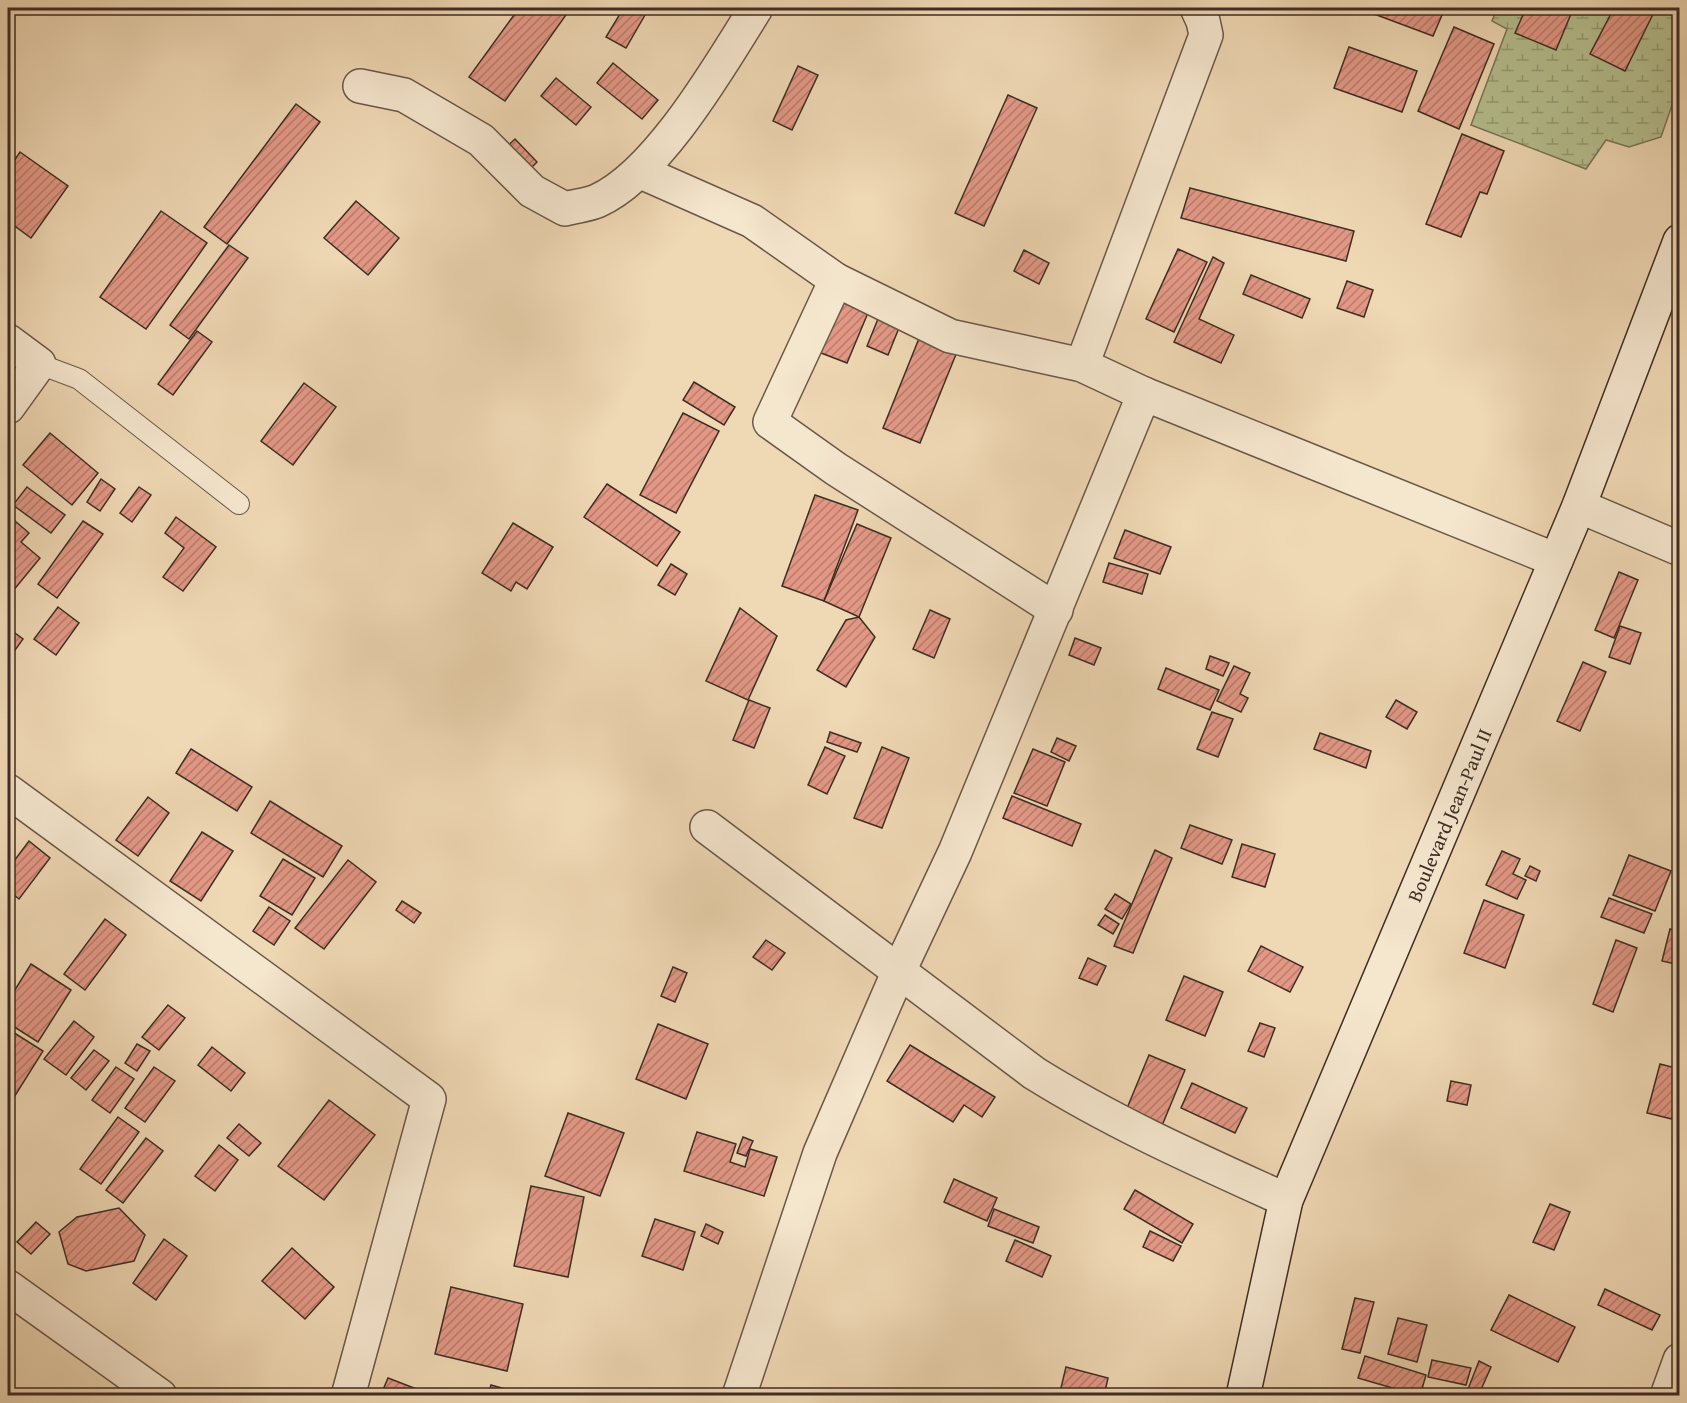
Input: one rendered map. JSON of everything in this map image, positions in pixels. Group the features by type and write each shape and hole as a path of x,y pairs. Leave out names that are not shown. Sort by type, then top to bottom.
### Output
{"street":[{"path":"360,86 404,95 481,140 532,191 566,209 597,201 641,172 696,100 756,8"},
{"path":"1082,365 1201,21 1225,8"},
{"path":"641,172 752,221 836,280 950,336 1082,365 1144,394 1556,560"},
{"name":"Boulevard Jean-Paul II","path":"1247,1394 1286,1200 1579,506 1680,241"},
{"path":"836,280 770,422 836,469 1056,610"},
{"path":"8,341 39,364 8,407"},
{"path":"739,1395 820,1153 898,973 955,852 1144,394"},
{"path":"1579,506 1680,549"},
{"path":"8,791 429,1099 348,1395"},
{"path":"707,827 898,973 1034,1073 1070,1096 1156,1141 1286,1200"},
{"path":"8,1287 160,1395"},
{"path":"1667,1395 1680,1360"}],"lane":[{"path":"39,364 79,379 239,504"}],"green space":[{"path":"1497,8 1679,8 1679,85 1661,137 1629,147 1606,140 1586,169 1471,125 1507,29 1492,21"}],"building":[{"path":"519,8 561,8 568,12 505,101 469,77"},
{"path":"611,8 649,8 626,48 606,37 620,14"},
{"path":"1358,8 1445,8 1433,36"},
{"path":"1526,8 1555,8 1571,14 1556,50 1515,33"},
{"path":"1614,8 1656,8 1625,71 1590,54"},
{"path":"1454,27 1494,44 1459,129 1418,111"},
{"path":"1349,47 1417,71 1402,112 1334,88"},
{"path":"613,63 658,100 642,119 597,83"},
{"path":"798,66 818,75 792,130 773,121"},
{"path":"556,78 591,107 576,125 541,96"},
{"path":"1008,95 1037,108 984,226 955,213"},
{"path":"296,104 320,122 227,244 204,227"},
{"path":"1462,134 1504,151 1487,194 1480,192 1461,237 1426,224"},
{"path":"515,139 537,162 522,177 499,154"},
{"path":"20,152 68,186 31,238 8,221 8,170"},
{"path":"1190,188 1354,231 1346,261 1181,218"},
{"path":"356,201 399,238 368,275 324,238"},
{"path":"161,211 207,243 146,329 100,297"},
{"path":"229,245 248,258 189,339 170,325"},
{"path":"1178,249 1207,262 1174,332 1146,319"},
{"path":"1024,250 1049,263 1039,284 1014,271"},
{"path":"1213,257 1224,263 1199,319 1234,335 1221,363 1174,342"},
{"path":"1251,275 1310,299 1302,318 1243,294"},
{"path":"1347,281 1373,290 1364,317 1337,308"},
{"path":"839,295 870,308 847,363 816,351"},
{"path":"880,314 901,323 888,355 867,346"},
{"path":"197,331 212,342 173,395 158,384"},
{"path":"922,331 959,347 920,443 883,428"},
{"path":"694,382 735,407 724,425 683,400"},
{"path":"304,383 336,407 293,465 261,441"},
{"path":"683,413 719,431 676,513 640,495"},
{"path":"50,433 98,473 72,505 23,465"},
{"path":"101,479 115,489 100,511 87,502"},
{"path":"607,484 680,532 657,566 584,517"},
{"path":"27,487 65,515 51,533 13,505"},
{"path":"139,487 151,495 132,522 120,513"},
{"path":"815,495 858,510 824,601 782,586"},
{"path":"8,515 29,533 21,542 40,558 8,597"},
{"path":"176,517 216,547 183,591 163,577 184,548 165,533"},
{"path":"83,521 103,534 57,598 38,584"},
{"path":"513,523 553,547 527,589 516,582 511,591 482,573"},
{"path":"857,524 891,538 859,617 824,601"},
{"path":"1125,530 1171,547 1160,574 1114,558"},
{"path":"1109,563 1148,574 1142,594 1103,582"},
{"path":"671,564 687,574 675,595 658,585"},
{"path":"1619,572 1638,580 1614,638 1595,630"},
{"path":"58,607 79,623 56,655 34,639"},
{"path":"740,608 777,636 748,700 706,681"},
{"path":"930,610 950,619 934,658 913,649"},
{"path":"859,617 875,637 846,687 817,670 846,620"},
{"path":"1620,626 1641,633 1630,664 1609,657"},
{"path":"8,628 23,639 8,660"},
{"path":"1075,638 1101,648 1094,665 1069,655"},
{"path":"1210,656 1229,663 1223,676 1206,669"},
{"path":"1583,662 1606,672 1580,731 1557,721"},
{"path":"1234,666 1250,673 1240,694 1248,698 1241,712 1217,701"},
{"path":"1166,668 1219,690 1210,710 1158,689"},
{"path":"749,700 770,708 754,748 733,740"},
{"path":"1396,700 1417,712 1407,729 1386,717"},
{"path":"1212,712 1233,719 1218,757 1197,749"},
{"path":"830,732 861,743 857,752 827,742"},
{"path":"1320,733 1371,751 1366,768 1314,749"},
{"path":"1057,738 1076,746 1069,761 1051,752"},
{"path":"825,747 845,756 827,794 808,785"},
{"path":"882,747 909,758 882,828 854,818"},
{"path":"191,749 252,787 237,811 176,773"},
{"path":"1033,749 1065,762 1047,806 1014,793"},
{"path":"1012,796 1081,824 1072,846 1003,818"},
{"path":"148,797 169,813 138,856 116,840"},
{"path":"270,801 342,846 323,877 251,833"},
{"path":"1190,825 1232,840 1222,864 1181,848"},
{"path":"202,832 233,851 201,901 170,881"},
{"path":"8,838 14,843 8,851"},
{"path":"29,841 50,858 19,899 8,890 8,869"},
{"path":"1242,844 1275,854 1265,887 1232,877"},
{"path":"1155,850 1172,858 1133,953 1114,946"},
{"path":"1502,851 1520,859 1513,874 1526,880 1517,899 1486,885"},
{"path":"1629,855 1671,871 1655,911 1613,895"},
{"path":"283,859 315,878 292,915 260,896"},
{"path":"348,860 376,882 324,949 295,928"},
{"path":"1530,866 1540,871 1536,881 1525,876"},
{"path":"1115,894 1131,904 1122,919 1105,909"},
{"path":"1609,898 1652,914 1644,933 1601,917"},
{"path":"1484,900 1524,915 1505,968 1464,953"},
{"path":"402,901 421,913 414,923 396,910"},
{"path":"269,907 290,921 274,945 253,931"},
{"path":"1105,915 1119,924 1113,934 1098,925"},
{"path":"105,919 126,935 85,990 64,974"},
{"path":"1670,929 1680,931 1680,965 1662,961"},
{"path":"766,940 785,953 772,970 753,957"},
{"path":"1616,940 1637,948 1613,1012 1593,1004"},
{"path":"1261,946 1303,967 1290,992 1248,971"},
{"path":"1088,958 1106,966 1097,985 1079,978"},
{"path":"31,964 71,990 38,1042 8,1023 8,1001"},
{"path":"673,967 687,973 675,1002 661,996"},
{"path":"1184,976 1223,992 1205,1036 1166,1020"},
{"path":"168,1005 185,1018 159,1050 142,1037"},
{"path":"74,1021 94,1037 66,1075 44,1059"},
{"path":"1260,1023 1275,1028 1264,1057 1248,1051"},
{"path":"658,1024 708,1044 686,1099 636,1079"},
{"path":"8,1029 43,1051 8,1107"},
{"path":"137,1044 150,1051 137,1071 125,1063"},
{"path":"910,1045 995,1097 982,1117 964,1105 953,1122 887,1081"},
{"path":"212,1047 245,1073 231,1091 198,1065"},
{"path":"94,1050 109,1061 86,1090 71,1078"},
{"path":"1149,1055 1185,1070 1161,1128 1125,1113"},
{"path":"1660,1064 1680,1069 1680,1090 1672,1119 1647,1113"},
{"path":"116,1067 134,1079 110,1113 92,1100"},
{"path":"154,1067 175,1081 145,1122 125,1108"},
{"path":"1451,1081 1471,1085 1467,1105 1447,1101"},
{"path":"1192,1083 1247,1108 1235,1133 1181,1108"},
{"path":"329,1100 375,1135 324,1200 278,1166"},
{"path":"568,1113 624,1133 600,1196 545,1176"},
{"path":"118,1117 139,1132 101,1184 80,1169"},
{"path":"239,1124 261,1143 249,1156 227,1138"},
{"path":"697,1132 736,1144 730,1162 745,1167 750,1149 777,1157 764,1196 684,1171"},
{"path":"743,1137 753,1141 746,1156 737,1153"},
{"path":"146,1138 163,1151 123,1203 106,1190"},
{"path":"219,1145 238,1160 215,1191 195,1176"},
{"path":"954,1179 997,1198 987,1221 944,1202"},
{"path":"531,1186 584,1197 568,1277 514,1266"},
{"path":"1135,1190 1193,1224 1182,1243 1124,1209"},
{"path":"1550,1204 1570,1212 1554,1250 1533,1242"},
{"path":"119,1208 145,1235 134,1261 86,1271 68,1264 59,1232 77,1217"},
{"path":"994,1209 1039,1227 1033,1243 988,1226"},
{"path":"655,1219 695,1232 683,1270 642,1256"},
{"path":"36,1222 50,1234 31,1254 17,1242"},
{"path":"706,1224 723,1232 718,1244 701,1236"},
{"path":"1150,1231 1181,1246 1173,1261 1143,1247"},
{"path":"164,1239 187,1256 156,1300 133,1283"},
{"path":"1015,1240 1051,1256 1042,1277 1006,1261"},
{"path":"292,1248 334,1287 305,1319 262,1281"},
{"path":"451,1287 523,1304 507,1371 435,1354"},
{"path":"1605,1289 1660,1315 1652,1330 1598,1305"},
{"path":"1509,1295 1575,1327 1558,1362 1491,1330"},
{"path":"1355,1298 1374,1302 1360,1353 1342,1349"},
{"path":"1398,1318 1427,1325 1417,1362 1388,1354"},
{"path":"1365,1356 1426,1375 1420,1396 1358,1378"},
{"path":"1432,1360 1471,1368 1466,1385 1428,1377"},
{"path":"1479,1361 1491,1367 1479,1394 1468,1389"},
{"path":"1066,1367 1108,1378 1104,1396 1059,1396"},
{"path":"388,1378 427,1393 427,1396 391,1396 382,1392"},
{"path":"491,1385 530,1396 488,1396"},
{"path":"45,1390 54,1396 41,1396"}]}
